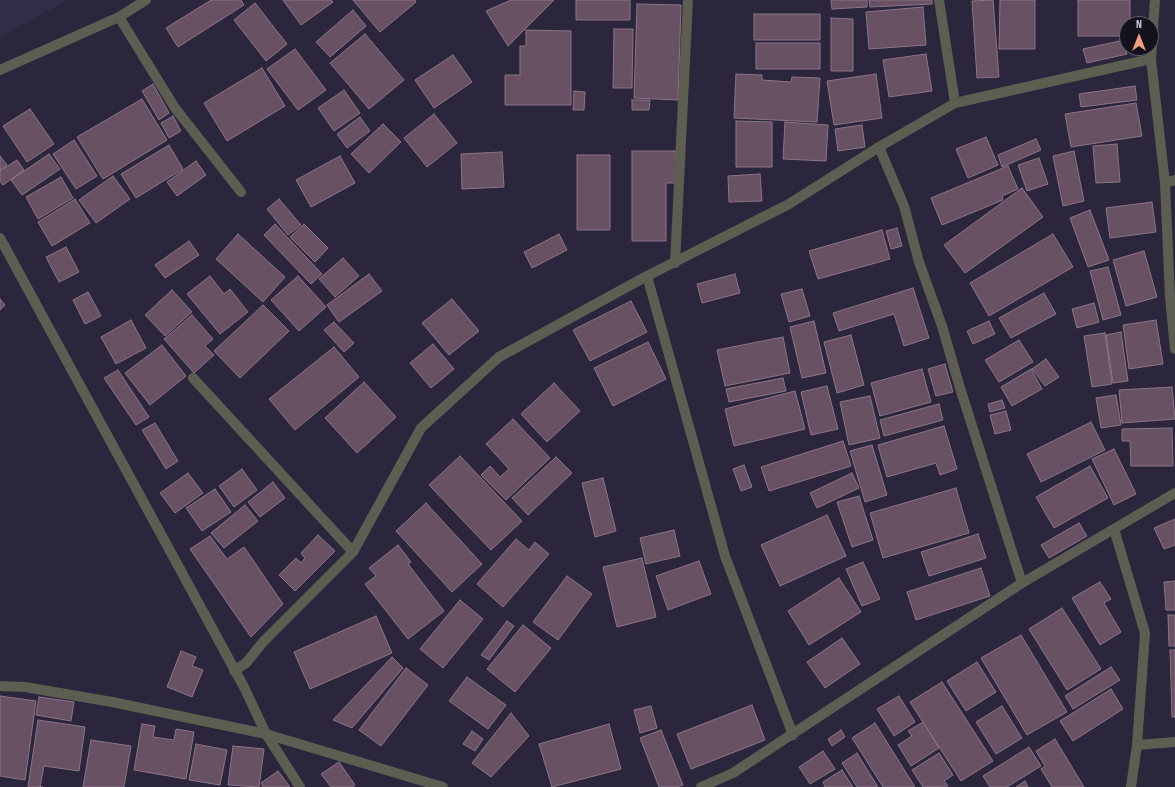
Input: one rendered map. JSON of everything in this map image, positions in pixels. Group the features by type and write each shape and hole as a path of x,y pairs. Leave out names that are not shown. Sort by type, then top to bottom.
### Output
{"street":[{"path":"0,70 119,17 146,0"},
{"path":"675,263 688,0"},
{"path":"939,0 955,103"},
{"path":"1155,0 1151,59 1170,181 1170,298 1175,349"},
{"path":"119,17 175,108 241,192"},
{"path":"234,671 246,663 263,642 353,552 421,428 499,357 647,276 789,204 879,147 955,103 1151,59"},
{"path":"879,147 904,206 919,262 942,326 960,388 1022,583"},
{"path":"0,238 234,671 266,734 300,787"},
{"path":"647,276 725,556 792,735"},
{"path":"193,378 353,552"},
{"path":"701,787 733,772 792,735 1022,583 1175,493"},
{"path":"1114,529 1144,633 1137,745 1131,787"},
{"path":"0,686 25,687 112,702 266,734 443,787"},
{"path":"1137,745 1175,742"}],"shaded area":[{"path":"0,0 68,0 0,37"}],"building":[{"path":"211,0 241,0 244,5 178,47 166,28"},
{"path":"283,0 331,0 333,2 301,25"},
{"path":"353,0 415,0 416,2 380,32"},
{"path":"511,0 554,0 508,46 486,11"},
{"path":"576,0 630,0 630,20 576,20"},
{"path":"831,0 867,0 867,7 832,9"},
{"path":"869,0 932,0 932,4 870,7"},
{"path":"993,0 999,77 977,78 972,1"},
{"path":"1000,0 1035,0 1035,49 999,49"},
{"path":"1078,0 1130,0 1130,16 1119,16 1119,36 1078,36"},
{"path":"255,3 287,44 266,61 234,20"},
{"path":"637,4 681,5 678,100 634,98"},
{"path":"923,7 926,45 869,49 866,12"},
{"path":"353,10 366,26 330,57 316,42"},
{"path":"754,14 820,14 820,40 754,40"},
{"path":"831,18 853,19 853,71 831,71"},
{"path":"614,29 633,29 632,88 613,88"},
{"path":"526,30 571,31 571,105 505,105 505,75 520,75 520,46 526,46"},
{"path":"365,34 404,80 369,109 330,63"},
{"path":"1119,41 1119,56 1087,63 1083,49"},
{"path":"756,43 820,43 820,69 756,69"},
{"path":"295,49 326,90 298,110 267,69"},
{"path":"926,54 932,91 889,97 883,60"},
{"path":"453,55 472,82 434,108 415,80"},
{"path":"262,68 285,106 227,141 204,103"},
{"path":"736,74 762,75 762,80 791,82 792,77 820,78 817,122 734,118"},
{"path":"876,74 882,118 834,125 827,81"},
{"path":"153,84 169,113 159,120 142,91"},
{"path":"1135,86 1137,100 1081,107 1079,94"},
{"path":"344,90 360,113 334,131 318,108"},
{"path":"574,91 585,92 584,110 573,110"},
{"path":"142,99 167,140 103,179 77,137"},
{"path":"632,100 650,100 649,110 632,110"},
{"path":"1136,103 1142,136 1071,147 1065,114"},
{"path":"30,109 54,144 27,162 3,126"},
{"path":"434,114 457,143 427,167 404,138"},
{"path":"173,116 181,131 169,138 161,123"},
{"path":"360,117 370,131 347,148 337,134"},
{"path":"736,121 772,122 772,167 736,167"},
{"path":"785,122 828,125 826,161 783,159"},
{"path":"383,124 401,142 369,173 351,154"},
{"path":"862,125 865,147 838,151 835,129"},
{"path":"986,137 998,165 968,178 956,149"},
{"path":"1036,139 1041,150 1002,167 998,155"},
{"path":"74,140 97,176 76,189 53,154"},
{"path":"1117,144 1120,182 1096,183 1093,146"},
{"path":"169,145 183,169 136,198 121,174"},
{"path":"632,151 676,151 675,183 666,183 666,241 632,241"},
{"path":"1074,151 1084,201 1063,206 1053,156"},
{"path":"502,152 504,187 462,189 461,154"},
{"path":"49,154 60,169 22,195 11,180"},
{"path":"577,155 610,155 610,230 577,230"},
{"path":"0,156 7,165 0,170"},
{"path":"340,156 355,183 311,207 296,180"},
{"path":"1039,158 1048,184 1027,191 1018,165"},
{"path":"17,160 24,170 3,185 0,181 0,171"},
{"path":"196,161 206,175 177,196 167,182"},
{"path":"1008,166 1018,189 1002,196 1003,200 942,225 931,198"},
{"path":"760,174 762,201 729,202 728,176"},
{"path":"113,176 130,199 96,223 79,200"},
{"path":"61,177 73,198 38,219 26,197"},
{"path":"1022,188 1043,217 965,273 944,245"},
{"path":"75,199 90,223 52,246 38,222"},
{"path":"279,199 301,225 288,235 267,209"},
{"path":"1152,202 1156,232 1110,238 1106,208"},
{"path":"1090,210 1109,260 1088,267 1070,218"},
{"path":"275,224 322,274 311,284 264,235"},
{"path":"304,224 328,248 315,262 290,237"},
{"path":"897,228 902,246 891,249 886,231"},
{"path":"882,230 890,259 818,279 809,251"},
{"path":"238,234 285,277 263,302 216,259"},
{"path":"559,234 567,250 532,268 524,252"},
{"path":"1053,234 1073,267 989,316 970,283"},
{"path":"189,241 199,255 165,278 155,265"},
{"path":"66,247 79,272 59,282 46,257"},
{"path":"1144,251 1157,297 1126,306 1113,260"},
{"path":"343,258 359,276 335,297 319,279"},
{"path":"1108,267 1121,315 1103,320 1090,271"},
{"path":"369,274 382,291 339,322 327,305"},
{"path":"735,274 740,293 702,303 697,284"},
{"path":"210,276 224,294 230,289 248,312 220,334 187,294"},
{"path":"298,276 326,307 299,331 271,300"},
{"path":"913,288 929,338 904,346 894,314 839,331 833,313"},
{"path":"802,289 810,316 789,322 781,294"},
{"path":"172,290 192,312 165,336 145,315"},
{"path":"88,292 101,316 85,324 73,300"},
{"path":"1044,293 1056,314 1011,338 999,318"},
{"path":"0,299 5,305 0,310"},
{"path":"452,299 479,331 449,355 422,323"},
{"path":"631,301 647,332 590,361 573,330"},
{"path":"1094,303 1099,322 1077,328 1072,309"},
{"path":"263,305 289,331 240,378 214,351"},
{"path":"192,315 213,339 205,346 214,355 194,373 164,339"},
{"path":"131,320 146,348 116,364 101,337"},
{"path":"1156,320 1163,364 1129,369 1123,325"},
{"path":"814,321 826,373 802,378 790,327"},
{"path":"989,321 995,334 973,344 967,331"},
{"path":"334,322 354,343 344,352 324,330"},
{"path":"1121,332 1128,381 1113,383 1106,335"},
{"path":"1105,333 1112,384 1092,387 1084,336"},
{"path":"851,335 864,385 837,393 824,342"},
{"path":"783,337 790,373 725,386 717,350"},
{"path":"1019,340 1033,362 999,382 985,360"},
{"path":"648,342 666,379 613,406 594,368"},
{"path":"433,344 454,369 431,388 410,363"},
{"path":"162,345 186,376 150,405 125,373"},
{"path":"334,347 359,377 295,430 269,399"},
{"path":"1046,359 1059,377 1045,386 1032,369"},
{"path":"945,364 953,392 936,396 928,369"},
{"path":"922,369 931,402 880,416 871,383"},
{"path":"1031,369 1042,389 1012,406 1001,387"},
{"path":"118,370 149,417 136,425 104,378"},
{"path":"783,378 786,391 729,402 726,389"},
{"path":"364,382 396,417 357,453 325,418"},
{"path":"554,383 580,411 547,442 521,414"},
{"path":"827,386 838,429 811,435 801,392"},
{"path":"1172,387 1175,419 1122,423 1119,390"},
{"path":"795,391 805,429 734,446 725,409"},
{"path":"1116,395 1121,425 1101,428 1096,398"},
{"path":"870,396 880,438 849,445 840,402"},
{"path":"1002,400 1005,408 990,412 988,404"},
{"path":"939,404 943,420 884,436 880,420"},
{"path":"1006,411 1011,430 995,434 990,415"},
{"path":"513,419 550,458 506,500 481,475 490,466 500,477 509,469 486,444"},
{"path":"1091,422 1105,450 1041,482 1027,454"},
{"path":"155,423 178,461 166,469 142,430"},
{"path":"944,426 957,469 940,475 936,463 887,477 878,445"},
{"path":"1172,428 1173,466 1131,466 1130,441 1122,441 1122,429"},
{"path":"843,441 851,466 769,491 761,467"},
{"path":"872,445 887,495 865,502 850,451"},
{"path":"1114,449 1136,494 1114,505 1092,459"},
{"path":"460,456 522,521 491,550 429,485"},
{"path":"556,457 572,473 528,515 512,498"},
{"path":"744,465 752,487 741,491 733,469"},
{"path":"1090,466 1108,498 1054,528 1036,497"},
{"path":"242,469 257,490 234,507 219,486"},
{"path":"188,473 203,493 175,513 160,493"},
{"path":"852,473 859,488 817,508 810,493"},
{"path":"603,478 616,531 595,537 582,483"},
{"path":"273,482 285,498 260,517 248,502"},
{"path":"956,488 969,533 883,558 870,513"},
{"path":"215,489 231,512 202,531 186,508"},
{"path":"859,496 873,540 852,547 837,502"},
{"path":"426,503 482,564 452,592 396,531"},
{"path":"245,505 258,521 224,548 211,533"},
{"path":"827,515 846,556 780,586 761,545"},
{"path":"1175,519 1175,545 1164,549 1154,528"},
{"path":"1079,523 1087,536 1049,558 1041,545"},
{"path":"674,530 680,556 646,564 640,538"},
{"path":"978,534 986,558 929,576 921,552"},
{"path":"318,535 335,551 295,591 279,575 296,558 301,563 305,558 301,553"},
{"path":"210,536 227,559 244,547 283,604 251,637 190,549"},
{"path":"516,539 529,550 535,542 549,554 503,607 477,584"},
{"path":"398,545 411,562 408,564 444,611 408,639 365,584 376,576 369,568"},
{"path":"642,558 656,617 617,627 603,567"},
{"path":"699,561 711,594 668,610 656,576"},
{"path":"863,562 880,599 862,606 846,569"},
{"path":"981,568 990,596 916,620 907,592"},
{"path":"567,576 592,594 558,640 533,622"},
{"path":"839,578 861,612 809,645 788,611"},
{"path":"1175,581 1175,610 1166,610 1164,582"},
{"path":"1100,582 1111,599 1104,603 1121,632 1100,645 1072,598"},
{"path":"460,600 483,619 443,668 420,649"},
{"path":"1062,608 1101,669 1067,690 1029,629"},
{"path":"1168,615 1175,615 1175,646 1169,646"},
{"path":"376,616 392,653 310,689 294,652"},
{"path":"507,621 514,626 489,660 481,655"},
{"path":"523,625 551,648 515,692 487,669"},
{"path":"1021,635 1067,712 1027,735 981,658"},
{"path":"842,638 860,664 825,688 807,662"},
{"path":"1170,650 1175,650 1175,717 1172,717"},
{"path":"181,651 196,657 192,666 203,670 192,697 167,687"},
{"path":"392,657 403,668 352,728 333,720"},
{"path":"977,662 996,692 966,711 947,681"},
{"path":"1111,667 1120,680 1073,709 1065,696"},
{"path":"406,668 428,685 381,746 359,730"},
{"path":"467,677 506,705 488,729 449,701"},
{"path":"942,682 993,761 961,781 910,702"},
{"path":"1111,689 1123,709 1073,741 1060,721"},
{"path":"0,696 36,701 25,780 0,776"},
{"path":"899,696 915,722 894,736 877,709"},
{"path":"39,697 74,702 71,721 36,715"},
{"path":"752,705 765,740 691,769 677,734"},
{"path":"651,706 657,728 640,733 634,710"},
{"path":"1002,706 1022,738 996,754 976,722"},
{"path":"511,713 529,736 491,777 472,763"},
{"path":"38,720 85,727 79,771 44,766 40,787 28,787"},
{"path":"923,722 939,748 911,766 898,745 912,736 908,731"},
{"path":"875,723 915,787 883,787 852,738"},
{"path":"142,724 155,726 153,737 174,740 176,729 194,732 186,779 134,770"},
{"path":"609,724 621,769 552,787 539,744"},
{"path":"661,730 683,785 676,787 659,787 640,738"},
{"path":"841,730 845,737 832,746 828,739"},
{"path":"472,731 483,739 475,751 463,744"},
{"path":"1055,739 1084,787 1052,787 1041,769 1045,766 1036,751"},
{"path":"91,740 131,746 124,787 83,787"},
{"path":"196,744 227,750 220,785 189,780"},
{"path":"233,746 264,749 259,787 228,785"},
{"path":"1029,747 1041,766 1007,787 990,787 983,776"},
{"path":"823,751 835,769 810,784 799,767"},
{"path":"857,753 878,787 857,787 842,763"},
{"path":"939,753 953,775 944,781 948,786 923,787 912,770"},
{"path":"339,762 355,785 352,787 331,787 321,774"},
{"path":"842,770 853,787 825,787 823,782"},
{"path":"278,771 290,787 263,787 261,783"},
{"path":"1025,781 1028,787 1016,787"}]}
